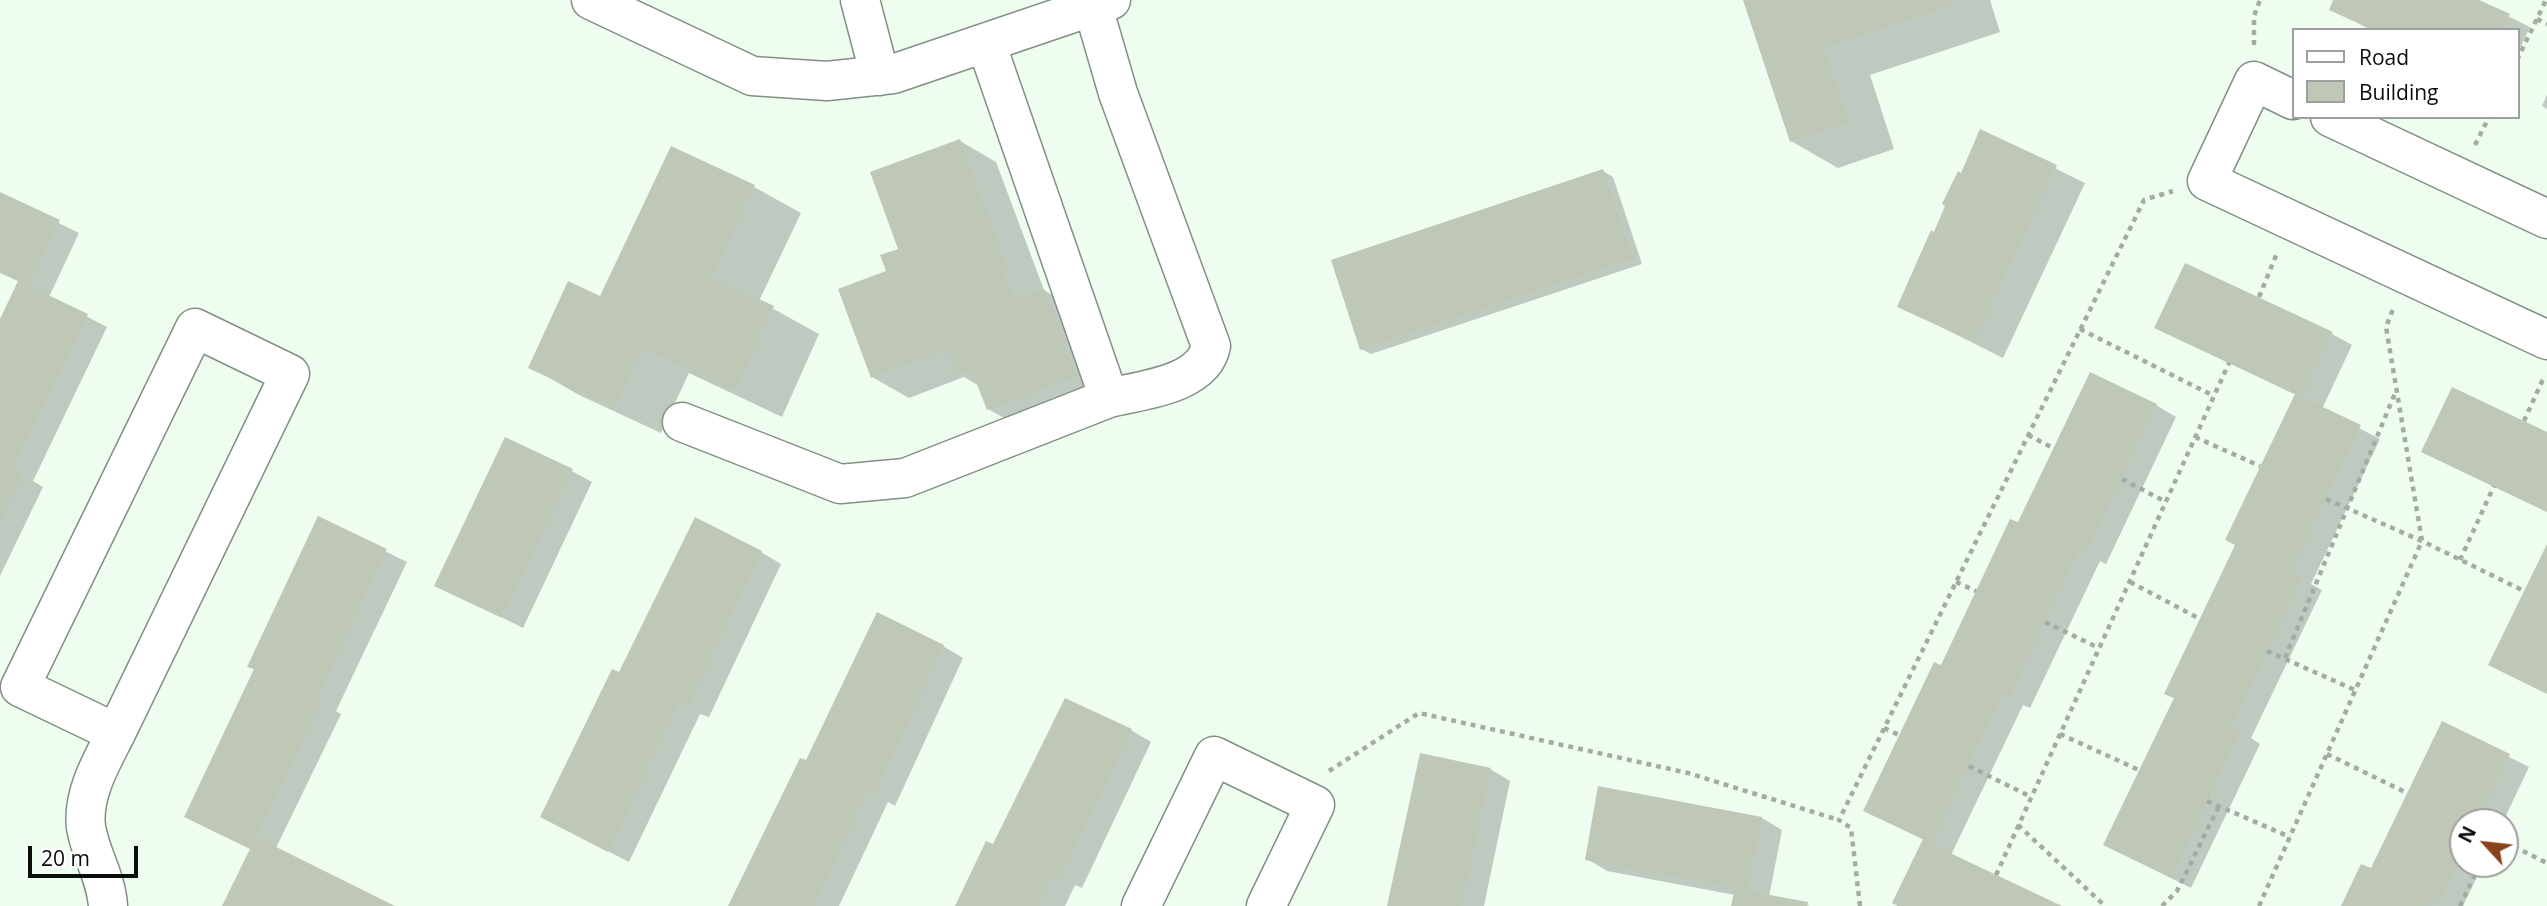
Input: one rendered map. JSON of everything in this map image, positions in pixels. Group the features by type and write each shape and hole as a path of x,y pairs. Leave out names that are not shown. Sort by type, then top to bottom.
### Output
{"street":[{"path":"591,0 658,14 752,76 827,80 893,75 1098,2 1118,93 1211,346 1209,359 1196,372 1156,387 1109,398 905,478 840,484 682,422"},
{"path":"860,0 880,76"},
{"path":"986,43 1109,398"},
{"path":"2292,100 2254,81 2207,181 2547,340"},
{"path":"2334,119 2547,219"},
{"path":"108,906 106,883 86,826 92,781 116,733 290,374 195,328 20,687 116,733"},
{"path":"1141,906 1214,756 1315,805 1266,906"}],"path":[{"path":"2254,81 2254,16 2260,0"},
{"path":"2519,56 2546,0"},
{"path":"2537,19 2547,24"},
{"path":"1839,820 2144,200 2207,181"},
{"path":"2259,297 2291,220"},
{"path":"2260,906 2422,541 2386,327 2407,275"},
{"path":"2080,329 2214,397"},
{"path":"1996,874 2229,363"},
{"path":"2524,421 2547,371"},
{"path":"2285,658 2396,391"},
{"path":"2028,435 2053,448"},
{"path":"2195,436 2260,466"},
{"path":"2122,479 2166,502"},
{"path":"2460,560 2494,486"},
{"path":"2326,499 2422,541 2524,591"},
{"path":"1956,582 1976,591"},
{"path":"2130,582 2200,619"},
{"path":"2045,622 2099,648"},
{"path":"2267,651 2355,690"},
{"path":"1321,776 1419,713 1689,772 1839,820 1851,828 1860,906"},
{"path":"1884,727 1899,735"},
{"path":"2060,734 2139,770"},
{"path":"2327,754 2407,793"},
{"path":"1969,765 2031,797"},
{"path":"2207,801 2290,837"},
{"path":"2162,906 2177,891 2219,806"},
{"path":"2018,825 2105,906"},
{"path":"2519,849 2547,863"},
{"path":"2459,906 2473,878"}],"building":[{"path":"1743,0 1953,0 1955,5 1824,48 1849,123 1790,142"},
{"path":"2333,0 2479,0 2510,14 2504,28 2369,28 2329,10"},
{"path":"1980,129 2057,165 1974,342 1897,307 1931,230 1934,232 1945,206 1942,204 1958,171 1961,173"},
{"path":"960,139 1008,269 1003,271 1014,300 1044,289 1077,376 987,410 971,369 956,375 947,349 871,378 838,289 886,271 880,255 898,249 870,172"},
{"path":"671,146 755,185 712,277 774,306 735,391 642,348 614,408 528,368 568,281 600,296"},
{"path":"1603,169 1633,259 1360,350 1331,260"},
{"path":"0,192 60,220 29,286 88,314 13,469 23,474 0,523 0,319 18,281 0,272"},
{"path":"2185,263 2333,332 2302,397 2361,425 2291,572 2303,577 2231,726 2241,730 2171,878 2103,845 2174,698 2164,694 2235,545 2225,540 2295,394 2154,328"},
{"path":"2090,372 2157,404 2085,554 2079,551 2009,698 2002,695 1931,844 2062,906 1898,906 1892,903 1923,839 1863,811 1934,662 1941,665 2010,519 2018,522"},
{"path":"2452,387 2547,432 2547,512 2421,452"},
{"path":"505,437 573,469 502,618 434,586"},
{"path":"318,516 387,549 317,699 322,701 256,837 395,906 222,906 250,849 184,817 254,669 247,667"},
{"path":"695,517 762,551 688,707 679,704 608,852 540,817 612,669 619,672"},
{"path":"2547,544 2547,694 2488,665"},
{"path":"877,612 944,645 874,796 867,792 814,906 728,906 800,758 806,760"},
{"path":"1065,698 1132,729 1061,878 1054,875 1039,906 955,906 986,841 993,844"},
{"path":"2442,721 2510,754 2485,808 2449,808 2449,878 2451,878 2440,902 2431,897 2426,906 2341,906 2361,864 2371,868"},
{"path":"1420,753 1491,768 1462,906 1387,906"},
{"path":"1598,786 1762,817 1748,891 1808,902 1807,906 1731,906 1735,888 1585,860"}]}
